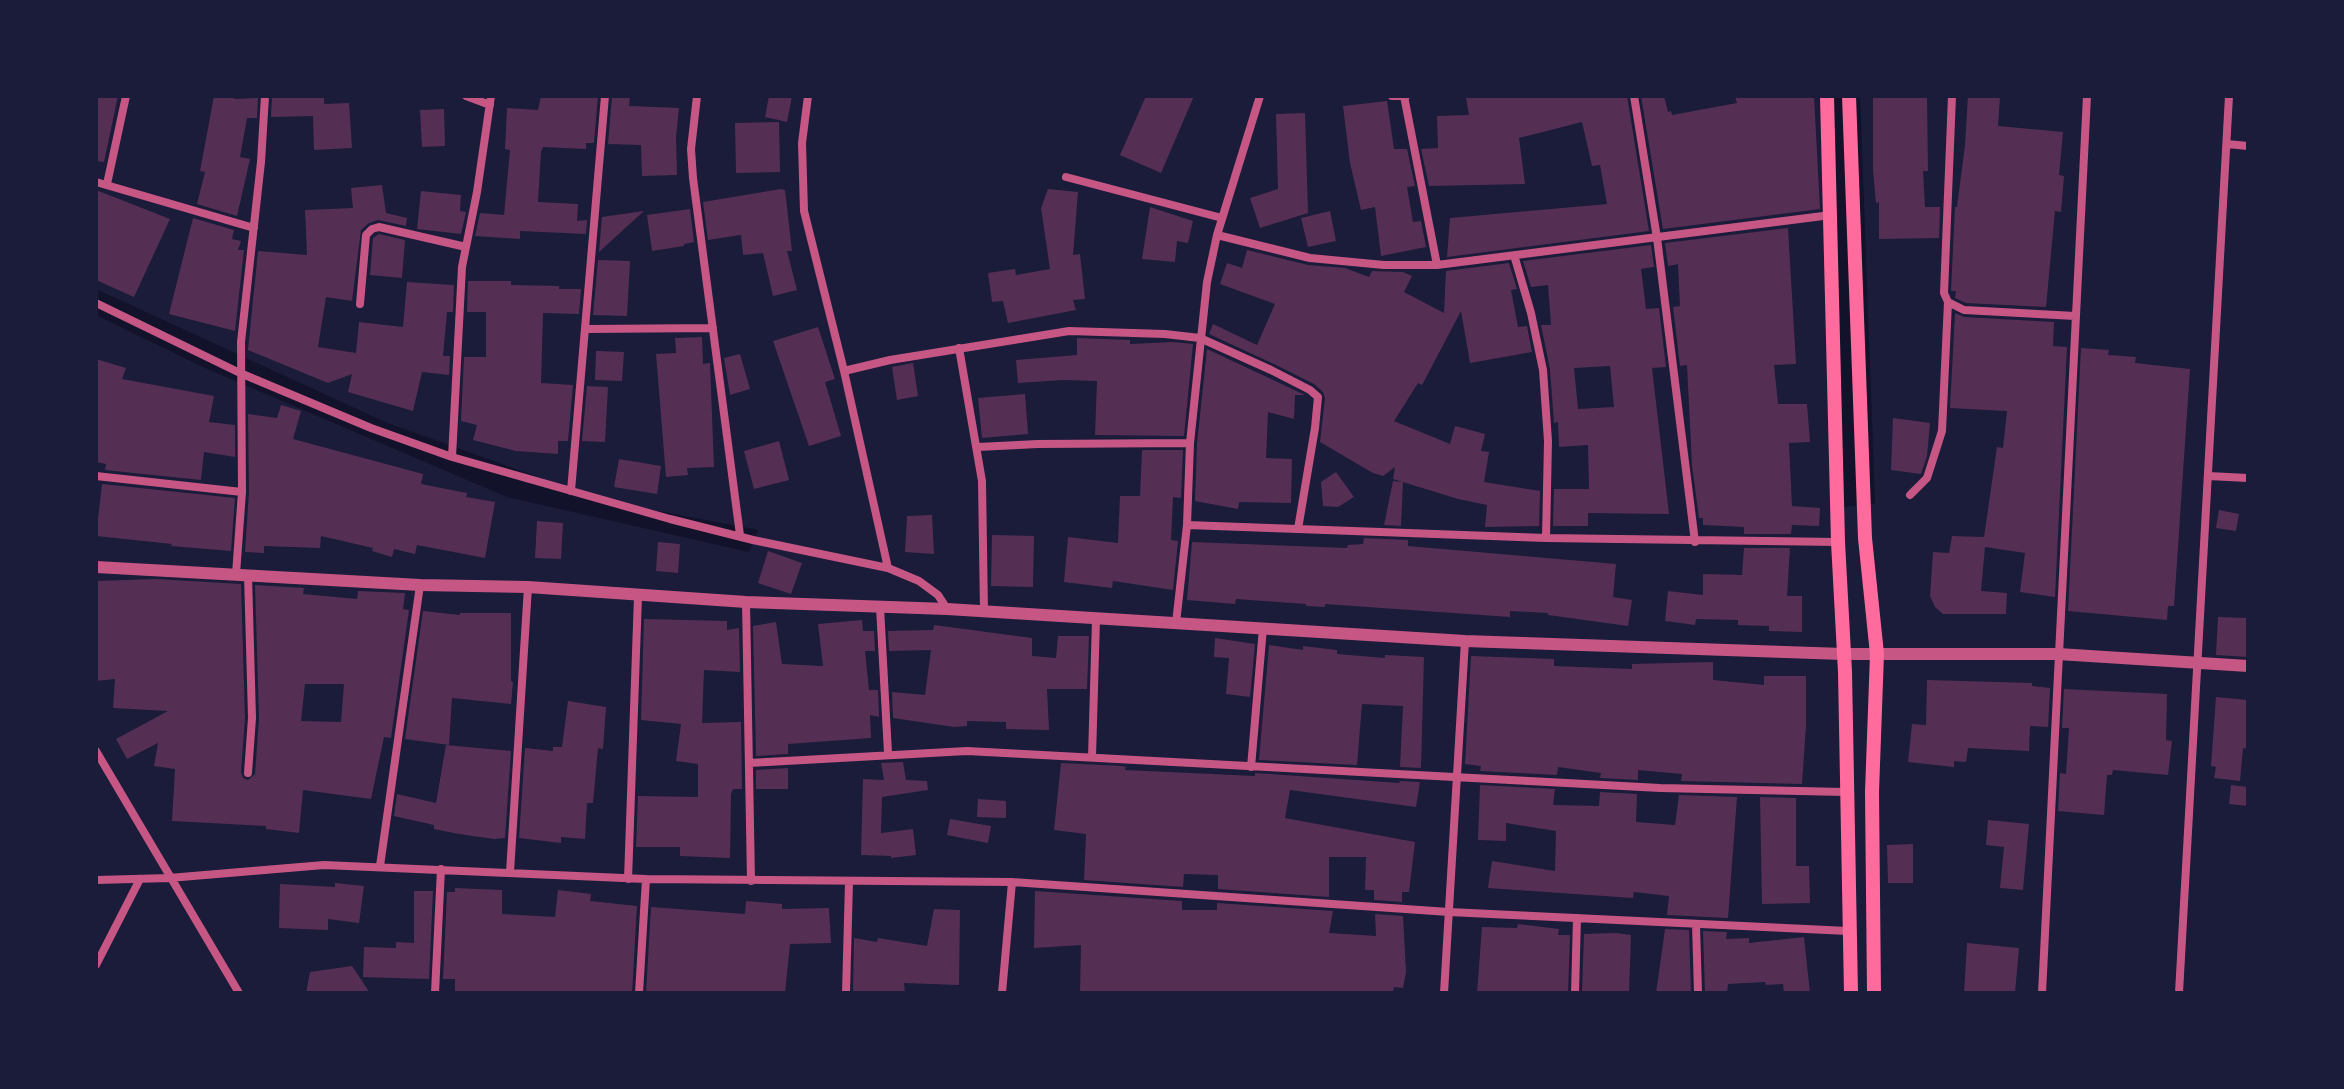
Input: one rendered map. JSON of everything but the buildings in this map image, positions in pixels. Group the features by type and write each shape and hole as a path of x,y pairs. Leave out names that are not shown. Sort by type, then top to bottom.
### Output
{"main road":[{"path":"1827,96 1851,993"},
{"path":"1849,96 1865,538 1877,654 1872,792 1874,993"}],"street":[{"path":"107,184 126,96"},
{"path":"248,773 252,718 242,575 240,373 265,96"},
{"path":"452,457 462,267 491,100 466,96"},
{"path":"571,491 605,96"},
{"path":"697,96 691,149 693,178 740,535"},
{"path":"808,96 802,143 804,211 888,568"},
{"path":"1176,623 1207,282 1217,235 1260,96"},
{"path":"1392,96 1404,96 1437,265"},
{"path":"1634,96 1657,238 1695,542"},
{"path":"1952,96 1944,293 1948,302 1954,308 1964,310 2075,316"},
{"path":"2042,993 2087,96"},
{"path":"2179,993 2229,96"},
{"path":"2227,144 2248,146"},
{"path":"1066,177 1222,218"},
{"path":"96,182 254,228"},
{"path":"1217,235 1321,260 1437,265 1831,215"},
{"path":"360,304 366,235 372,229 379,227 466,247"},
{"path":"1514,255 1534,324 1543,370 1548,441 1546,538"},
{"path":"1910,495 1927,478 1942,431 1948,302"},
{"path":"96,303 240,373 371,428 452,457 670,519 888,568 919,581 938,595 947,609"},
{"path":"587,329 713,328"},
{"path":"844,371 959,348 1085,330 1200,338 1271,370 1318,397 1298,529"},
{"path":"959,348 978,447 984,522 984,612"},
{"path":"978,447 1190,443"},
{"path":"96,476 242,492"},
{"path":"2208,476 2248,478"},
{"path":"1187,525 1695,542 1838,542"},
{"path":"96,567 420,585 528,587 746,602 947,609 1465,641 1843,654 2058,654 2248,666"},
{"path":"380,866 420,585"},
{"path":"510,872 528,587"},
{"path":"628,879 638,596"},
{"path":"746,602 751,881"},
{"path":"880,607 888,753"},
{"path":"1092,757 1096,619"},
{"path":"1251,767 1263,628"},
{"path":"1444,993 1465,641"},
{"path":"96,751 239,993"},
{"path":"749,763 967,751 1660,788 1845,792"},
{"path":"96,880 169,878 324,865 628,879 1012,882 1449,912 1848,931"},
{"path":"435,993 441,869"},
{"path":"96,965 140,879"},
{"path":"639,993 646,879"},
{"path":"846,993 849,882"},
{"path":"1002,993 1012,882"},
{"path":"1575,993 1577,918"},
{"path":"1696,924 1698,993"}],"shaded area":[{"path":"1821,96 1860,96 1875,504 1833,508"},
{"path":"96,289 385,422 552,482 638,507 758,530 749,552 507,497 203,367 96,315"}]}
